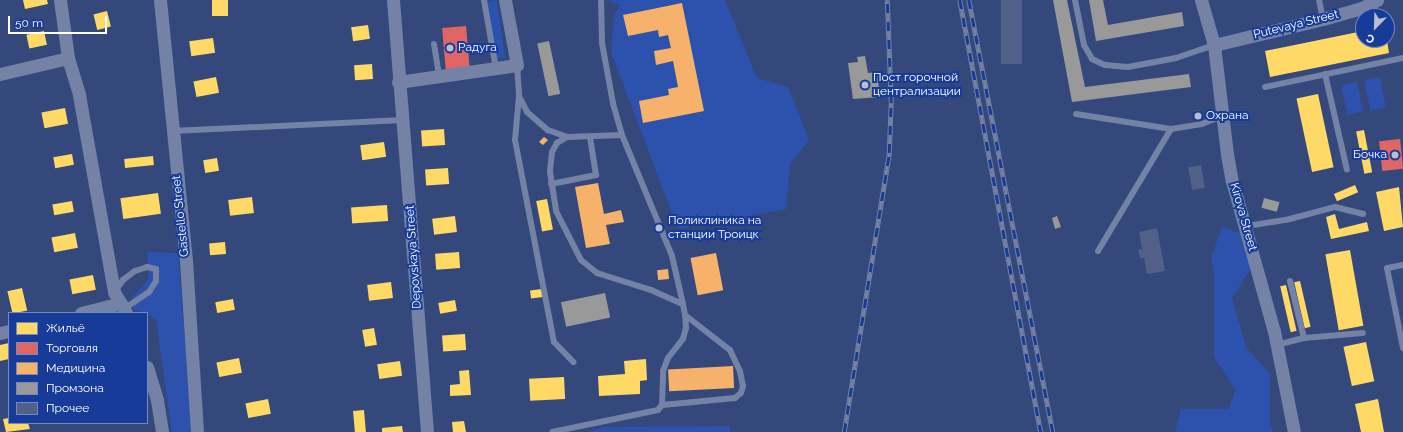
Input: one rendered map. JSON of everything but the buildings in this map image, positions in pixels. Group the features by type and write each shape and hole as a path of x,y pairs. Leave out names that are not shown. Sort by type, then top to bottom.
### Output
{"street":[{"path":"60,0 68,58 79,95 122,304 86,312"},
{"name":"Gastello Street","path":"160,0 186,261 197,432"},
{"name":"Depovskaya Street","path":"393,0 398,82 403,120 427,432"},
{"path":"398,82 517,65 505,0"},
{"name":"Kirova Street","path":"1201,0 1214,45 1222,116 1232,181 1247,226 1277,345 1294,432"},
{"name":"Putevaya Street","path":"1214,45 1323,20 1362,8 1377,0"},
{"path":"0,74 68,58"},
{"path":"148,370 157,400 162,432"}],"lane":[{"path":"484,0 496,69"},
{"path":"552,432 658,410 662,405 663,371 668,358 683,339 686,328 683,304 672,256 622,135 612,102 602,43 601,0"},
{"path":"1075,0 1084,46 1092,59 1106,65 1128,67 1176,58 1214,45"},
{"path":"1319,0 1323,20"},
{"path":"434,44 438,77"},
{"path":"1265,87 1403,58"},
{"path":"517,65 519,96 515,140 554,342 573,362"},
{"path":"1325,74 1347,170"},
{"path":"519,96 527,112 548,130 567,137 622,135"},
{"path":"1076,114 1171,129 1202,124 1222,116"},
{"path":"172,131 403,120"},
{"path":"1098,252 1171,129"},
{"path":"551,184 596,175 590,136"},
{"path":"567,137 558,143 552,152 551,184 556,211 581,260 597,273 651,290 683,304"},
{"path":"1247,226 1286,220 1335,207 1363,214"},
{"path":"1403,265 1387,268 1403,348"},
{"path":"147,267 156,269 156,281 149,292 122,304 123,280 135,271 147,267"},
{"path":"1290,281 1304,338"},
{"path":"662,405 735,398 741,393 743,386 740,371 730,350 685,315"},
{"path":"1277,345 1304,338 1363,333"}],"shaded area":[{"path":"497,0 505,57 494,59 486,2"},
{"path":"606,0 725,0 757,78 788,87 809,140 790,164 786,209 678,229 611,52 614,16 620,5"},
{"path":"1380,77 1386,107 1370,110 1364,80"},
{"path":"1357,82 1363,111 1348,115 1341,85"},
{"path":"1222,227 1242,233 1252,267 1232,298 1246,347 1270,374 1270,423 1273,432 1175,432 1181,409 1229,409 1235,390 1214,357 1214,275 1211,258"},
{"path":"147,252 178,253 192,432 172,432 156,319 148,314 148,312 134,310 132,298 149,278"},
{"path":"730,426 730,432 588,432 605,427"}],"railway":[{"path":"844,432 889,153 891,103 887,0"},
{"path":"960,0 1041,432"},
{"path":"969,0 1053,432"}],"place":[{"name":"Радуга","path":"450,48"},
{"name":"Пост горочной централизации","path":"865,85"},
{"name":"Охрана","path":"1198,116"},
{"name":"Бочка","path":"1395,155"},
{"name":"Поликлиника на станции Троицк","path":"659,228"}]}
